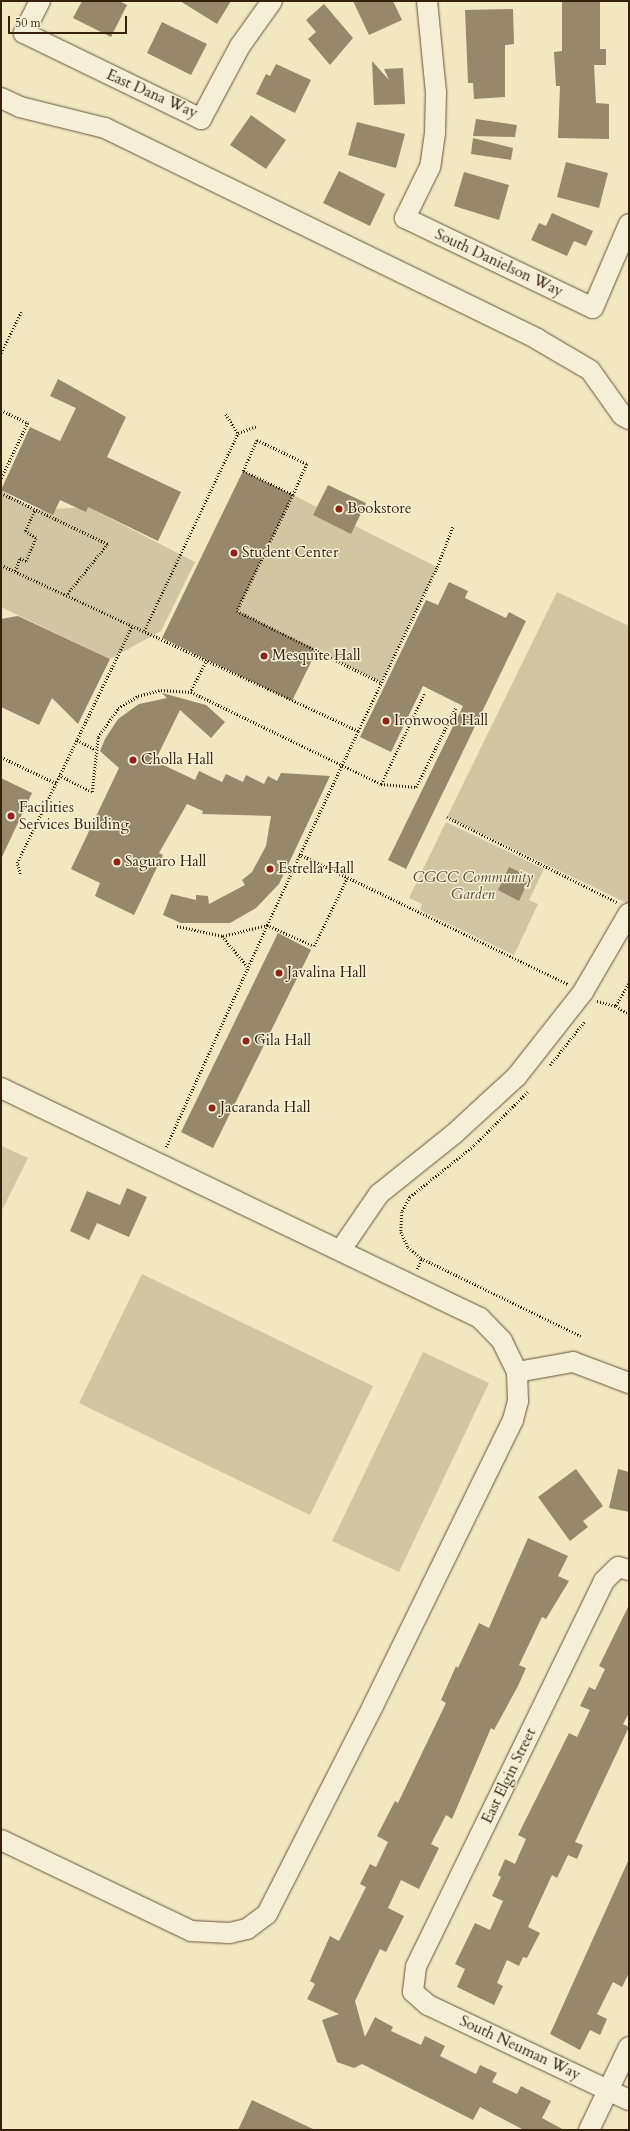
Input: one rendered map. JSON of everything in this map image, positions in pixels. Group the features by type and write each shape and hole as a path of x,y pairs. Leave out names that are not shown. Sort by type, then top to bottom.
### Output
{"street":[{"name":"East Dana Way","path":"40,1 24,33 201,120 240,46 272,1"},
{"name":"South Danielson Way","path":"427,1 436,92 435,134 430,167 405,218 593,308 629,224"},
{"path":"1,98 20,107 105,128 541,342 590,370 622,415 629,419"},
{"path":"342,1248 379,1194 454,1134 517,1076 592,999 627,908"},
{"path":"1,1088 342,1248 480,1318 502,1341 517,1372 518,1401 513,1420 267,1914 247,1929 229,1933 191,1931 1,1840"},
{"path":"517,1372 573,1362 629,1383"},
{"name":"East Elgin Street","path":"413,1992 416,1967 604,1581 623,1568"},
{"name":"South Neuman Way","path":"413,1992 428,2005 629,2100"},
{"path":"589,2130 629,2047"}],"path":[{"path":"1,353 21,312"},
{"path":"1,410 28,423 1,479"},
{"path":"226,414 238,433"},
{"path":"144,631 238,433 257,426"},
{"path":"293,495 243,471 257,440 307,464 293,495 237,611 381,682"},
{"path":"1,493 108,544 67,595"},
{"path":"15,571 20,558 26,561 36,538 25,531 35,510"},
{"path":"167,1167 173,1154 165,1146 167,1140 268,925 299,854 440,560 453,526"},
{"path":"1,565 358,731"},
{"path":"20,874 17,863 132,626"},
{"path":"191,692 207,660"},
{"path":"59,776 92,792 95,749 98,737 123,705 138,696 161,690 191,692 381,784 416,787 456,707"},
{"path":"381,784 425,692"},
{"path":"77,740 95,749"},
{"path":"1,757 56,783"},
{"path":"447,817 627,908"},
{"path":"299,854 592,999 616,1006 629,1014"},
{"path":"177,926 221,936 268,925 314,946 348,878"},
{"path":"221,936 248,967"},
{"path":"616,1006 629,984"},
{"path":"545,1071 588,1015"},
{"path":"533,1087 474,1146 410,1198 402,1212 401,1232 408,1247 421,1258 581,1336"}],"green space":[{"path":"1,490 35,510 88,507 195,562 161,631 110,659 1,607"},
{"path":"293,495 437,567 381,682 237,611"},
{"path":"557,592 629,626 629,904 447,817"},
{"name":"CGCC Community Garden","path":"446,822 544,869 529,900 538,904 514,955 420,910 422,904 409,898"},
{"path":"1,1146 28,1158 1,1212"},
{"path":"142,1274 373,1386 310,1515 79,1403"},
{"path":"423,1352 489,1383 399,1572 332,1541"}],"building":[{"path":"82,1 119,1 127,5 111,37 73,18"},
{"path":"180,1 231,1 217,24"},
{"path":"353,1 393,1 402,20 369,35"},
{"path":"562,1 600,1 600,49 606,49 606,65 594,65 596,103 609,104 609,139 558,138 560,86 556,86 554,52 562,51"},
{"path":"324,4 353,38 330,65 308,39 316,32 306,20"},
{"path":"513,9 514,44 505,45 505,97 474,99 473,83 468,83 465,10"},
{"path":"162,22 207,44 191,75 147,53"},
{"path":"372,61 389,80 384,69 403,68 405,104 374,105"},
{"path":"276,64 311,80 295,113 256,94 266,74 270,76"},
{"path":"251,115 286,140 266,169 230,145"},
{"path":"476,119 517,125 515,137 473,136"},
{"path":"357,122 405,134 396,168 348,155"},
{"path":"473,138 513,148 511,160 471,154"},
{"path":"566,162 608,173 599,208 557,197"},
{"path":"339,171 385,194 370,226 323,203"},
{"path":"464,172 509,185 499,220 454,206"},
{"path":"552,213 593,231 586,246 574,241 567,256 531,240 539,223 546,226"},
{"path":"58,379 126,417 107,457 181,492 158,541 88,507 86,512 60,500 53,515 1,490 30,427 60,441 76,408 50,396"},
{"name":"Student Center","path":"243,471 293,495 237,611 317,650 292,701 162,638"},
{"name":"Bookstore","path":"328,485 366,503 351,534 313,515"},
{"name":"Ironwood Hall","path":"449,582 468,591 465,598 506,618 509,612 526,621 406,869 388,860 463,706 423,686 391,752 360,737 426,600 438,605"},
{"path":"18,616 110,659 78,724 52,698 39,725 1,707 1,619"},
{"path":"162,693 206,705 225,722 211,738 180,710 155,761 195,780 199,771 222,782 226,774 243,782 246,775 264,784 268,776 277,781 281,773 330,776 279,884 256,908 230,923 181,923 163,915 171,894 196,900 196,895 208,896 209,904 245,885 242,880 252,872 266,846 271,816 202,814 203,811 187,804 159,853 163,855 134,915 95,896 100,883 71,869 119,768 100,751 105,739 118,719 139,704 167,698"},
{"name":"Facilities Services Building","path":"1,778 32,793 1,859"},
{"path":"509,867 530,877 519,901 498,890"},
{"path":"278,933 311,950 213,1148 181,1132"},
{"path":"127,1188 147,1197 129,1237 97,1223 89,1240 70,1231 87,1191 120,1205"},
{"path":"576,1469 603,1506 583,1521 588,1527 570,1541 538,1497"},
{"path":"618,1469 629,1472 629,1512 609,1508"},
{"path":"528,1538 568,1556 558,1576 569,1581 546,1619 542,1617 519,1665 526,1668 518,1686 494,1730 491,1728 452,1819 446,1815 431,1844 439,1848 419,1889 401,1880 388,1908 404,1916 386,1952 380,1949 355,2001 365,2037 375,2017 393,2027 391,2031 421,2045 425,2036 445,2046 440,2056 476,2074 480,2065 497,2073 492,2082 517,2094 521,2086 551,2101 542,2118 564,2130 524,2130 480,2107 473,2120 362,2064 354,2068 337,2062 322,2020 339,2014 307,1999 315,1984 310,1981 330,1936 339,1941 366,1887 360,1884 370,1864 376,1867 388,1842 377,1836 395,1801 398,1803 446,1703 441,1700 456,1666 458,1668 479,1623 489,1628"},
{"path":"629,1605 629,1713 623,1724 629,1727 575,1842 583,1845 577,1859 568,1855 557,1878 552,1875 528,1927 540,1933 527,1958 523,1957 519,1966 507,1960 497,1983 503,1986 494,2005 457,1987 465,1969 455,1964 475,1923 490,1930 503,1901 492,1896 501,1877 498,1875 505,1859 515,1864 526,1839 518,1835 569,1733 577,1737 590,1710 580,1706 589,1687 595,1690 605,1669 599,1666"},
{"path":"629,1859 629,1973 622,1987 613,1982 597,2014 607,2019 600,2035 590,2030 580,2050 550,2034"},
{"path":"252,2100 315,2130 238,2130"}],"place":[{"name":"Bookstore","path":"339,509"},
{"name":"Student Center","path":"234,553"},
{"name":"Mesquite Hall","path":"264,656"},
{"name":"Ironwood Hall","path":"386,721"},
{"name":"Cholla Hall","path":"133,760"},
{"name":"Facilities Services Building","path":"11,816"},
{"name":"Saguaro Hall","path":"117,862"},
{"name":"Estrella Hall","path":"270,869"},
{"name":"Javalina Hall","path":"279,973"},
{"name":"Gila Hall","path":"246,1041"},
{"name":"Jacaranda Hall","path":"212,1108"}]}
